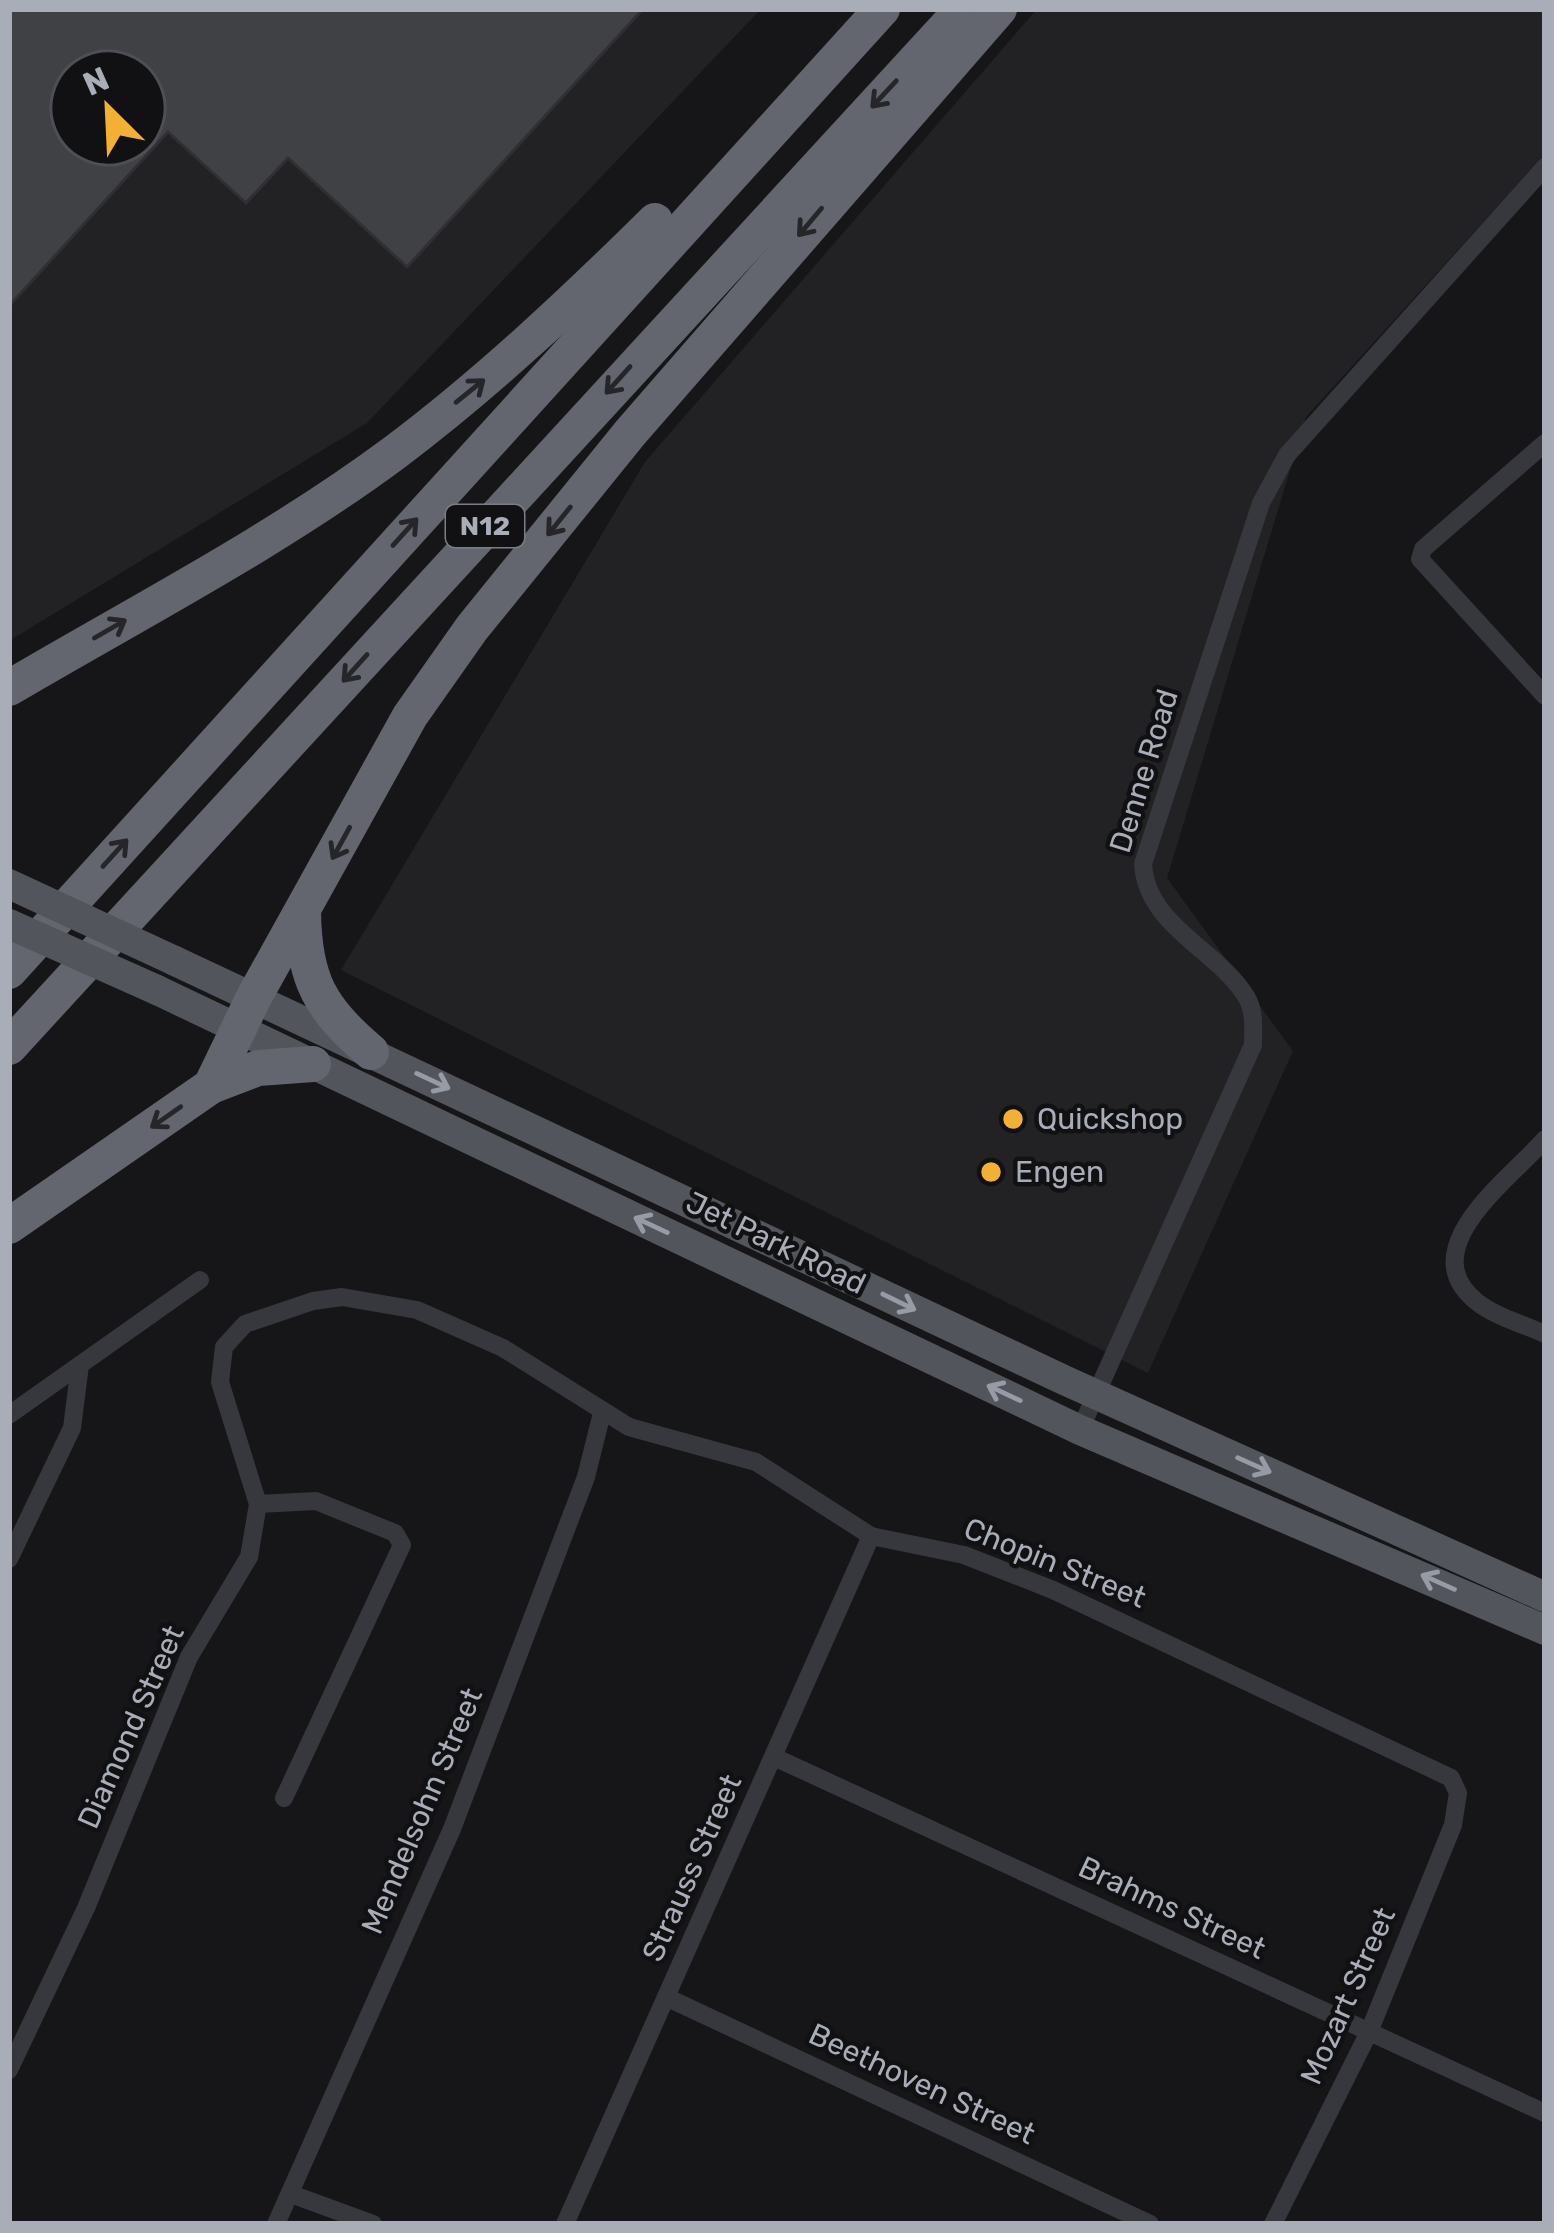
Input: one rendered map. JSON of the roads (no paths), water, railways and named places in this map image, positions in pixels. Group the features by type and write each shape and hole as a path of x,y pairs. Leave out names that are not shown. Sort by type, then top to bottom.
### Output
{"highway":[{"path":"9,688 244,550 409,441 510,359 605,270 860,9"},
{"name":"N12","path":"9,971 882,9"},
{"name":"N12","path":"9,1047 964,9"},
{"path":"211,1085 410,716 472,628 630,433 999,9"},
{"path":"303,912 313,983 331,1017 371,1052"},
{"path":"9,1226 211,1085 258,1068 313,1064"}],"main road":[{"name":"Jet Park Road","path":"9,884 175,961 313,1064 1081,1430 1545,1630"},
{"name":"Jet Park Road","path":"9,924 158,990 371,1052 1094,1394 1545,1597"}],"street":[{"name":"Denne Road","path":"1081,1430 1253,1045 1249,1001 1174,925 1151,893 1143,864 1261,503 1310,424 1545,167"},
{"path":"1545,443 1423,549 1420,559 1426,572 1545,696"},
{"path":"1545,1139 1462,1228 1453,1267 1459,1285 1481,1306 1545,1334"},
{"path":"9,1414 200,1280"},
{"name":"Chopin Street","path":"232,1335 245,1324 313,1301 341,1297 392,1304 503,1348 602,1414 658,1437 756,1462 871,1536 964,1555 1054,1590 1425,1764 1456,1786"},
{"name":"Diamond Street","path":"9,2070 86,1908 189,1658 249,1557 258,1504 220,1382 220,1357 232,1335"},
{"path":"9,1559 72,1428 80,1365"},
{"name":"Mendelsohn Street","path":"276,2224 452,1829 586,1477 602,1414"},
{"path":"258,1504 316,1501 395,1533 402,1545 284,1798"},
{"name":"Strauss Street","path":"565,2224 871,1536"},
{"name":"Brahms Street","path":"774,1757 1545,2113"},
{"name":"Mozart Street","path":"1273,2224 1369,2032 1453,1825 1456,1786"},
{"name":"Beethoven Street","path":"668,1998 1150,2224"},
{"path":"291,2194 374,2224"}],"place":[{"name":"Quickshop","path":"1013,1119"},
{"name":"Engen","path":"991,1172"}]}
